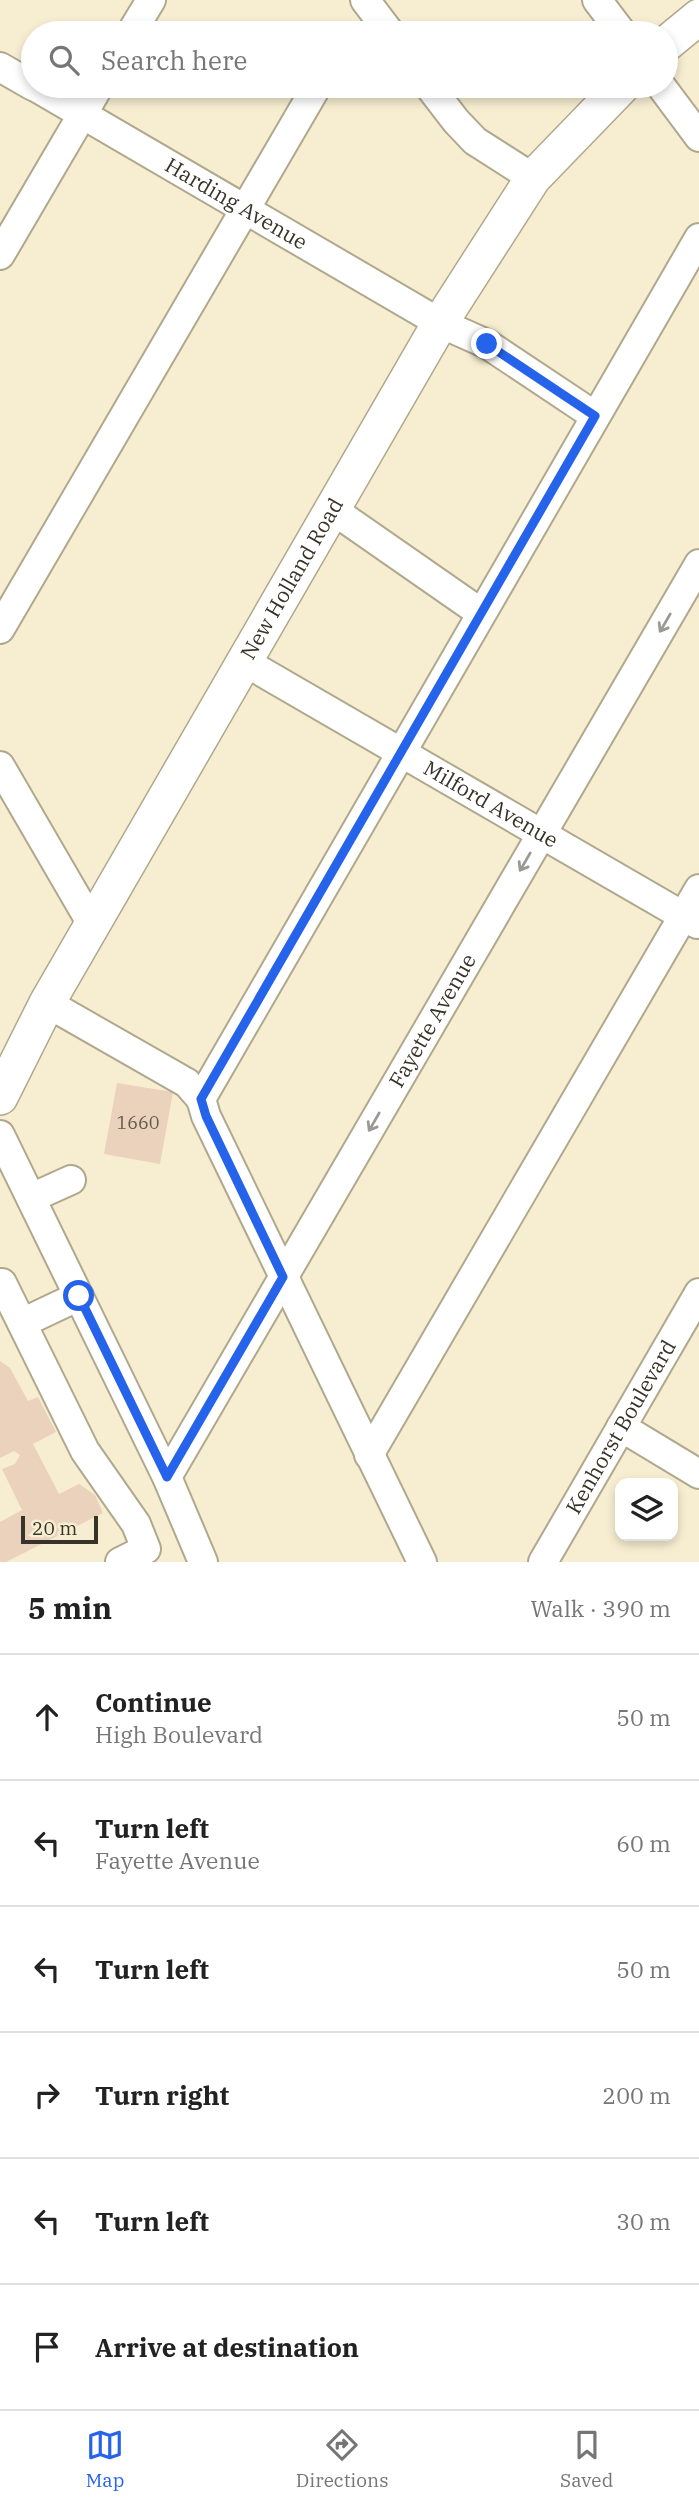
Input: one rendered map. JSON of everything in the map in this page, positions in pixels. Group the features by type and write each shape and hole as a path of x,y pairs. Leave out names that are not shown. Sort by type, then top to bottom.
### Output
{"main road":[{"path":"678,34 699,17"},
{"name":"New Holland Road","path":"0,1097 47,1003 440,323 533,178 610,98"}],"street":[{"path":"138,21 151,0"},
{"path":"365,0 378,21"},
{"path":"597,0 613,21"},
{"name":"Harding Avenue","path":"0,67 21,79"},
{"name":"Harding Avenue","path":"55,98 440,323 487,344 595,416"},
{"path":"0,255 91,98"},
{"path":"0,629 310,98"},
{"path":"439,98 475,141 533,178"},
{"path":"670,98 699,137"},
{"path":"201,1099 699,238"},
{"path":"333,510 481,613"},
{"name":"Fayette Avenue","path":"167,1477 699,564"},
{"name":"Milford Avenue","path":"245,662 691,920"},
{"path":"0,766 93,926"},
{"path":"369,1455 691,920 699,889"},
{"path":"47,1003 187,1083 201,1099 206,1116 422,1562"},
{"path":"0,1135 167,1477 203,1562"},
{"path":"31,1198 71,1180"},
{"path":"1,1284 85,1451 136,1524 146,1549 120,1562"},
{"name":"Kenhorst Boulevard","path":"543,1562 699,1293"},
{"path":"22,1323 79,1296"},
{"path":"621,1427 699,1474"},
{"path":"136,1524 178,1504"}],"building":[{"path":"117,1083 173,1092 160,1164 104,1154"},
{"path":"0,1361 10,1368 28,1401 38,1397 56,1432 33,1444 59,1494 79,1484 95,1495 103,1513 6,1562 0,1562 0,1522 22,1510 2,1469 15,1464 20,1455 14,1451 0,1458"}],"route":[{"path":"79,1296 167,1477 283,1277 206,1116 201,1099 595,416 487,344"}]}
